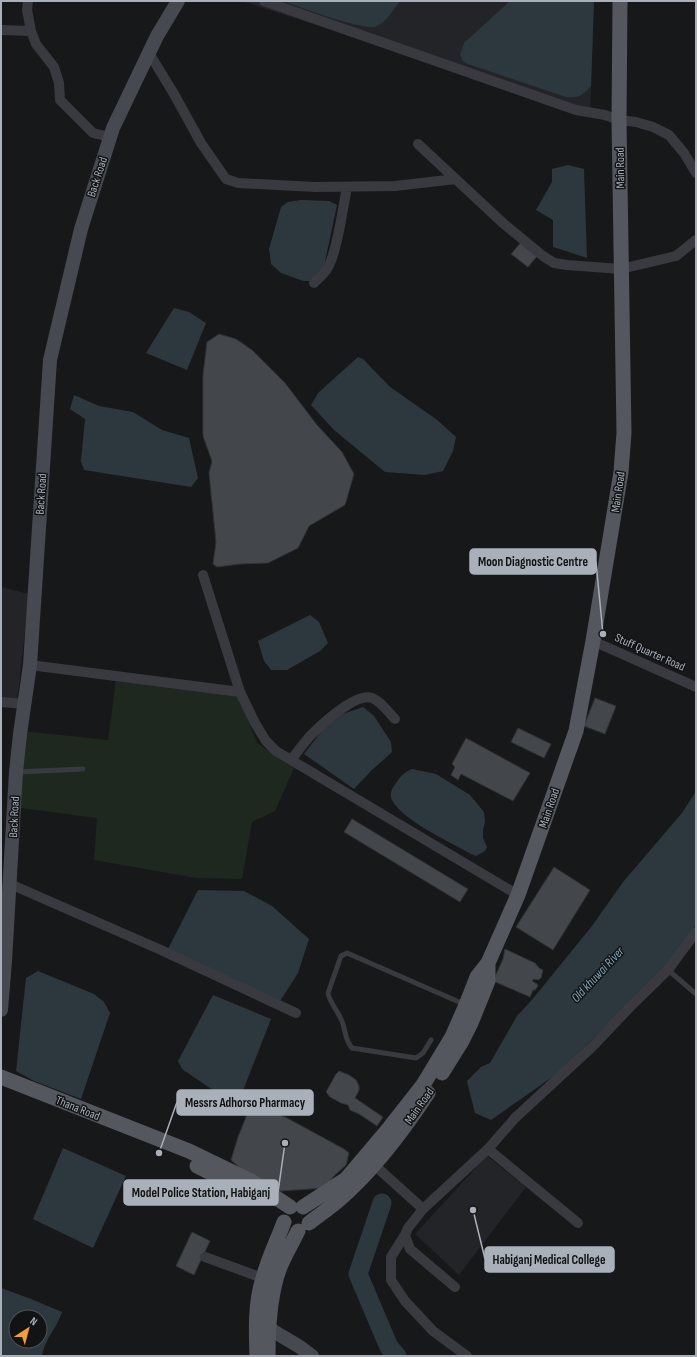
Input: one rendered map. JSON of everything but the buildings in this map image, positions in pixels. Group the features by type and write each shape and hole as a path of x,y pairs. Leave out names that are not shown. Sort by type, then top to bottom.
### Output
{"main road":[{"name":"Main Road","path":"268,1356 269,1281 290,1212 346,1179 370,1161 423,1085 452,1037 477,977 488,964 518,896 576,731 593,641 621,472 624,433 619,120 620,1"},
{"name":"Main Road","path":"257,1356 256,1326 258,1301 269,1281 280,1267 303,1227 340,1199 370,1161 422,1102 446,1067 471,1023 488,981 488,964"},
{"name":"Thana Road","path":"1,1077 189,1150 251,1181 290,1212 289,1230 303,1227"},
{"path":"290,1212 309,1214 303,1227"}],"street":[{"path":"28,1 27,10 31,31 36,44 54,67 59,83 60,100 93,133 110,137"},
{"name":"Back Road","path":"1,1010 16,772 30,665 50,360 81,228 113,128 157,36 178,1"},
{"path":"264,1 576,110 605,115 619,120 636,122 652,127 669,135 684,153 696,173"},
{"path":"1,30 31,31"},
{"path":"149,53 201,143 226,179 238,183 346,187 395,186 456,178"},
{"path":"418,144 504,224 543,256 554,263 621,269 676,256 696,240"},
{"path":"314,283 326,271 330,264 335,248 346,187"},
{"path":"203,575 240,692 255,723 266,741 276,751 518,896"},
{"name":"Stuff Quarter Road","path":"593,641 696,687"},
{"path":"30,665 240,692"},
{"path":"291,760 311,735 334,714 355,700 364,697 371,698 378,702 394,719"},
{"path":"1,702 25,704"},
{"path":"10,884 161,950 296,1013"},
{"path":"467,1356 434,1331 405,1301 391,1280 391,1257 408,1228 422,1209 488,1149 515,1118 592,1047 668,970 696,932"},
{"path":"488,1149 578,1223"},
{"path":"370,1161 422,1209"},
{"path":"405,1235 410,1249 456,1287"},
{"path":"205,1257 269,1281"},
{"path":"268,1328 312,1356"}],"lane":[{"path":"16,772 82,769"},
{"path":"431,1040 423,1053 416,1058 352,1048 347,1042 343,1024 329,998 328,993 340,956 347,953 466,1005"},
{"path":"668,970 696,994"}],"shaded area":[{"path":"242,1 594,1 590,117 470,78"},
{"path":"1,587 29,594 17,703 1,702"},
{"path":"116,680 236,691 257,743 294,768 275,811 252,822 242,879 196,878 94,860 97,818 21,808 22,731 108,740"},
{"path":"487,1156 526,1187 459,1275 415,1234"}],"water":[{"path":"284,1 400,1 386,20 375,27 368,27 344,22"},
{"path":"510,1 594,1 591,86 583,94 577,97 566,97 463,61 460,55 464,43"},
{"path":"568,165 584,169 587,258 553,247 553,220 536,210 552,182 552,169"},
{"path":"301,200 329,201 337,205 323,271 314,281 303,281 281,273 271,264 269,249 281,207 288,202"},
{"path":"174,308 189,312 206,323 187,370 146,353"},
{"path":"358,357 363,359 390,387 436,419 456,437 453,451 443,471 425,475 385,472 334,430 311,405 318,393"},
{"path":"74,395 99,406 133,412 162,430 189,438 198,478 191,487 84,470 81,461 85,419 70,409"},
{"path":"310,615 319,622 328,643 320,651 287,670 271,670 264,661 258,641"},
{"path":"363,707 374,716 391,742 392,752 354,789 304,754 325,727 343,714"},
{"path":"412,769 436,774 470,795 484,812 485,822 483,838 487,847 485,851 476,856 471,854 427,830 397,808 391,798 391,791 401,776"},
{"path":"696,791 696,924 676,957 558,1073 491,1120 475,1113 467,1081 481,1067 490,1063 517,1016 592,926 623,882 682,813"},
{"path":"198,890 244,891 272,906 309,939 298,973 277,1006 165,955"},
{"path":"38,971 94,994 104,1002 110,1013 81,1099 34,1081 16,1071 26,978"},
{"path":"213,995 271,1019 242,1093 229,1101 182,1069 178,1061"},
{"path":"63,1148 126,1176 93,1248 33,1219"},
{"path":"1,1288 62,1312 48,1339 48,1309 8,1309 8,1349 43,1349 42,1356 1,1356"}],"waterway":[{"name":"Old khuwai River","path":"382,1203 358,1274 389,1347 397,1356"}],"place":[{"name":"Moon Diagnostic Centre","path":"603,634"},
{"name":"Model Police Station, Habiganj","path":"285,1143"},
{"name":"Messrs Adhorso Pharmacy","path":"159,1153"},
{"name":"Habiganj Medical College","path":"473,1210"}]}
